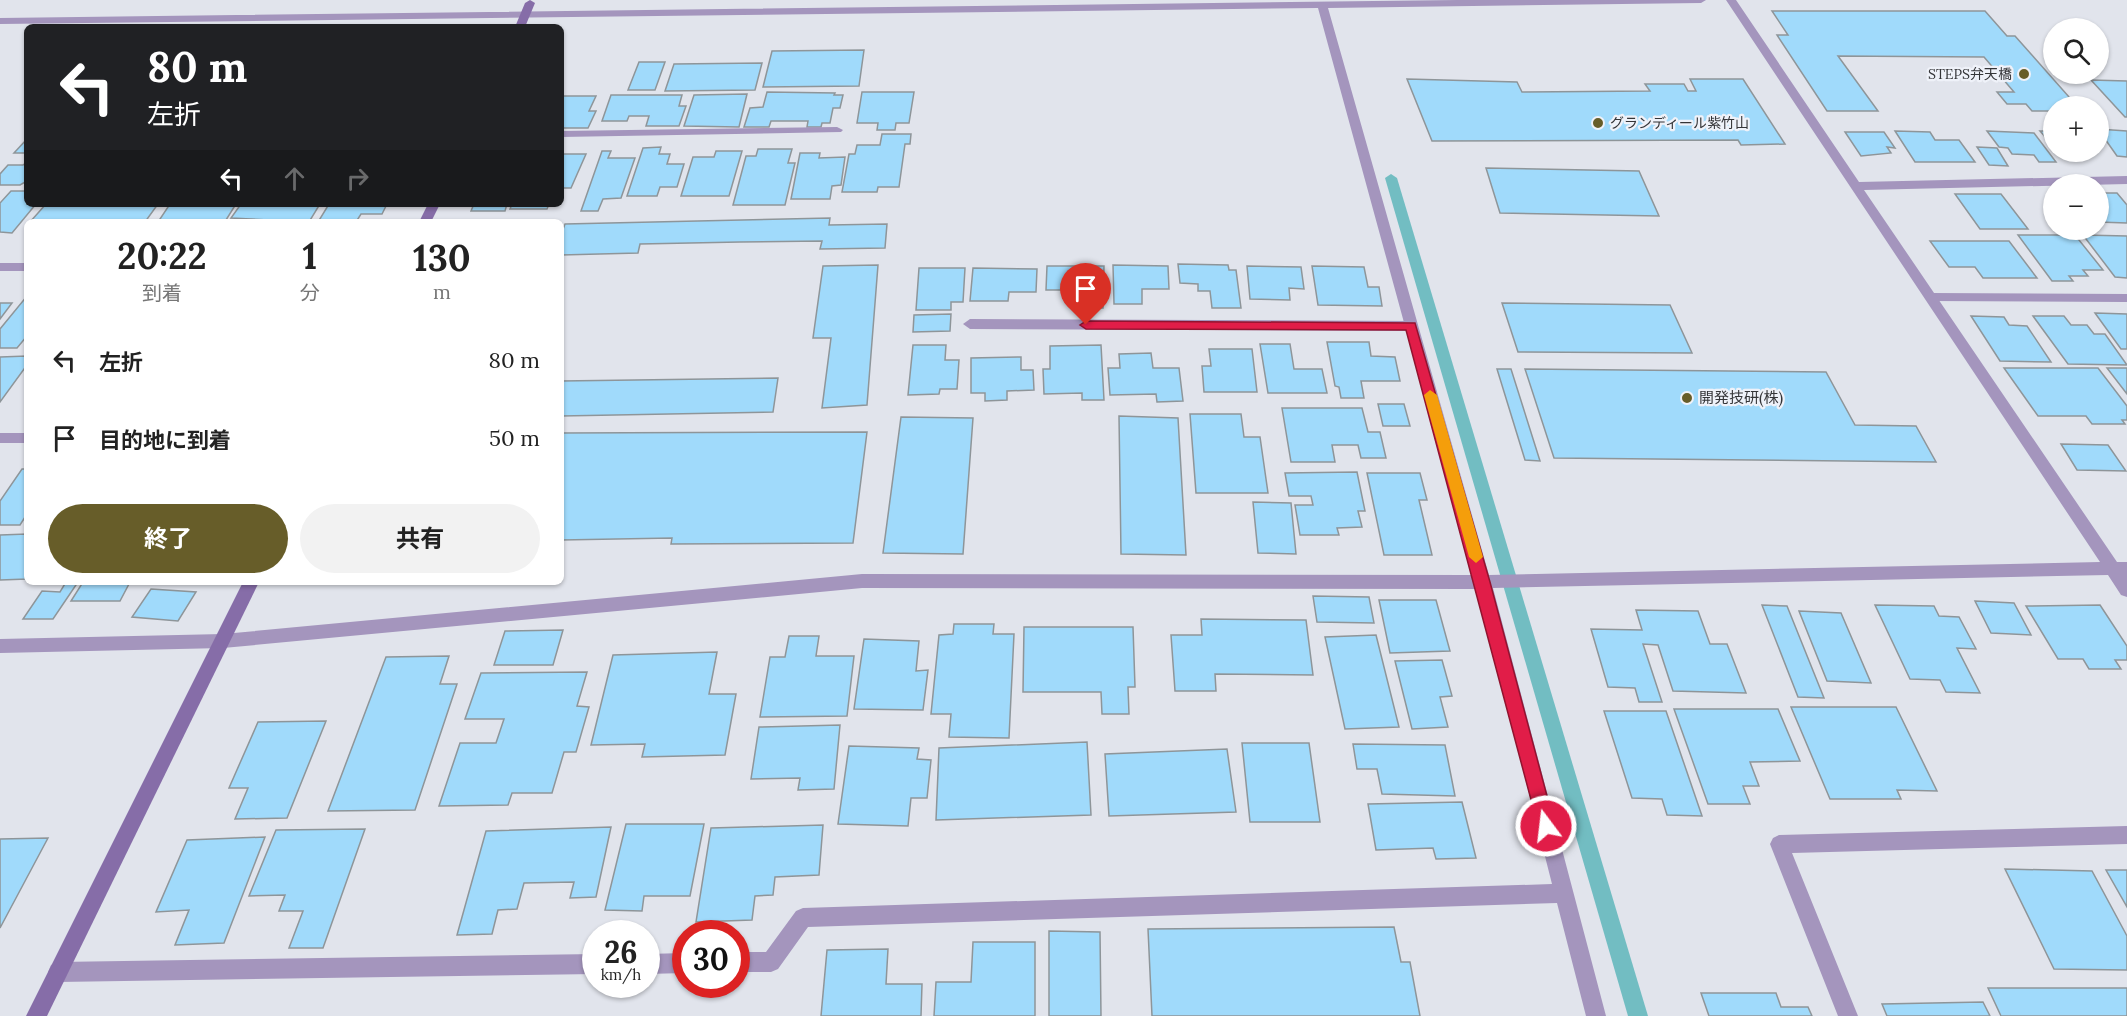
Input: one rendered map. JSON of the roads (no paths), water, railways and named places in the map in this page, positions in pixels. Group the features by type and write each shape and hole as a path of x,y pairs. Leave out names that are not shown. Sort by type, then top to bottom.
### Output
{"street":[{"path":"0,21 182,24 528,8 1322,5 1701,0"},
{"path":"1731,0 1930,297 2120,569 2127,590"},
{"path":"1322,5 1483,582 1596,1016"},
{"path":"521,24 528,8"},
{"path":"564,135 837,130"},
{"path":"1856,186 2127,180"},
{"path":"0,267 24,267"},
{"path":"1930,297 2127,297"},
{"path":"970,324 1411,326"},
{"path":"0,438 24,438"},
{"path":"0,646 223,641 862,581 1483,582 2120,569"},
{"path":"36,1016 250,585"},
{"path":"1848,1016 1779,844 2127,835"},
{"path":"750,962 771,962 803,918 1564,893"},
{"path":"58,972 582,964"}],"waterway":[{"path":"1391,178 1638,1016"}],"place":[{"name":"STEPS弁天橋","path":"2024,74"},
{"name":"グランディール紫竹山","path":"1598,123"},
{"name":"開発技研(株)","path":"1687,398"}]}
